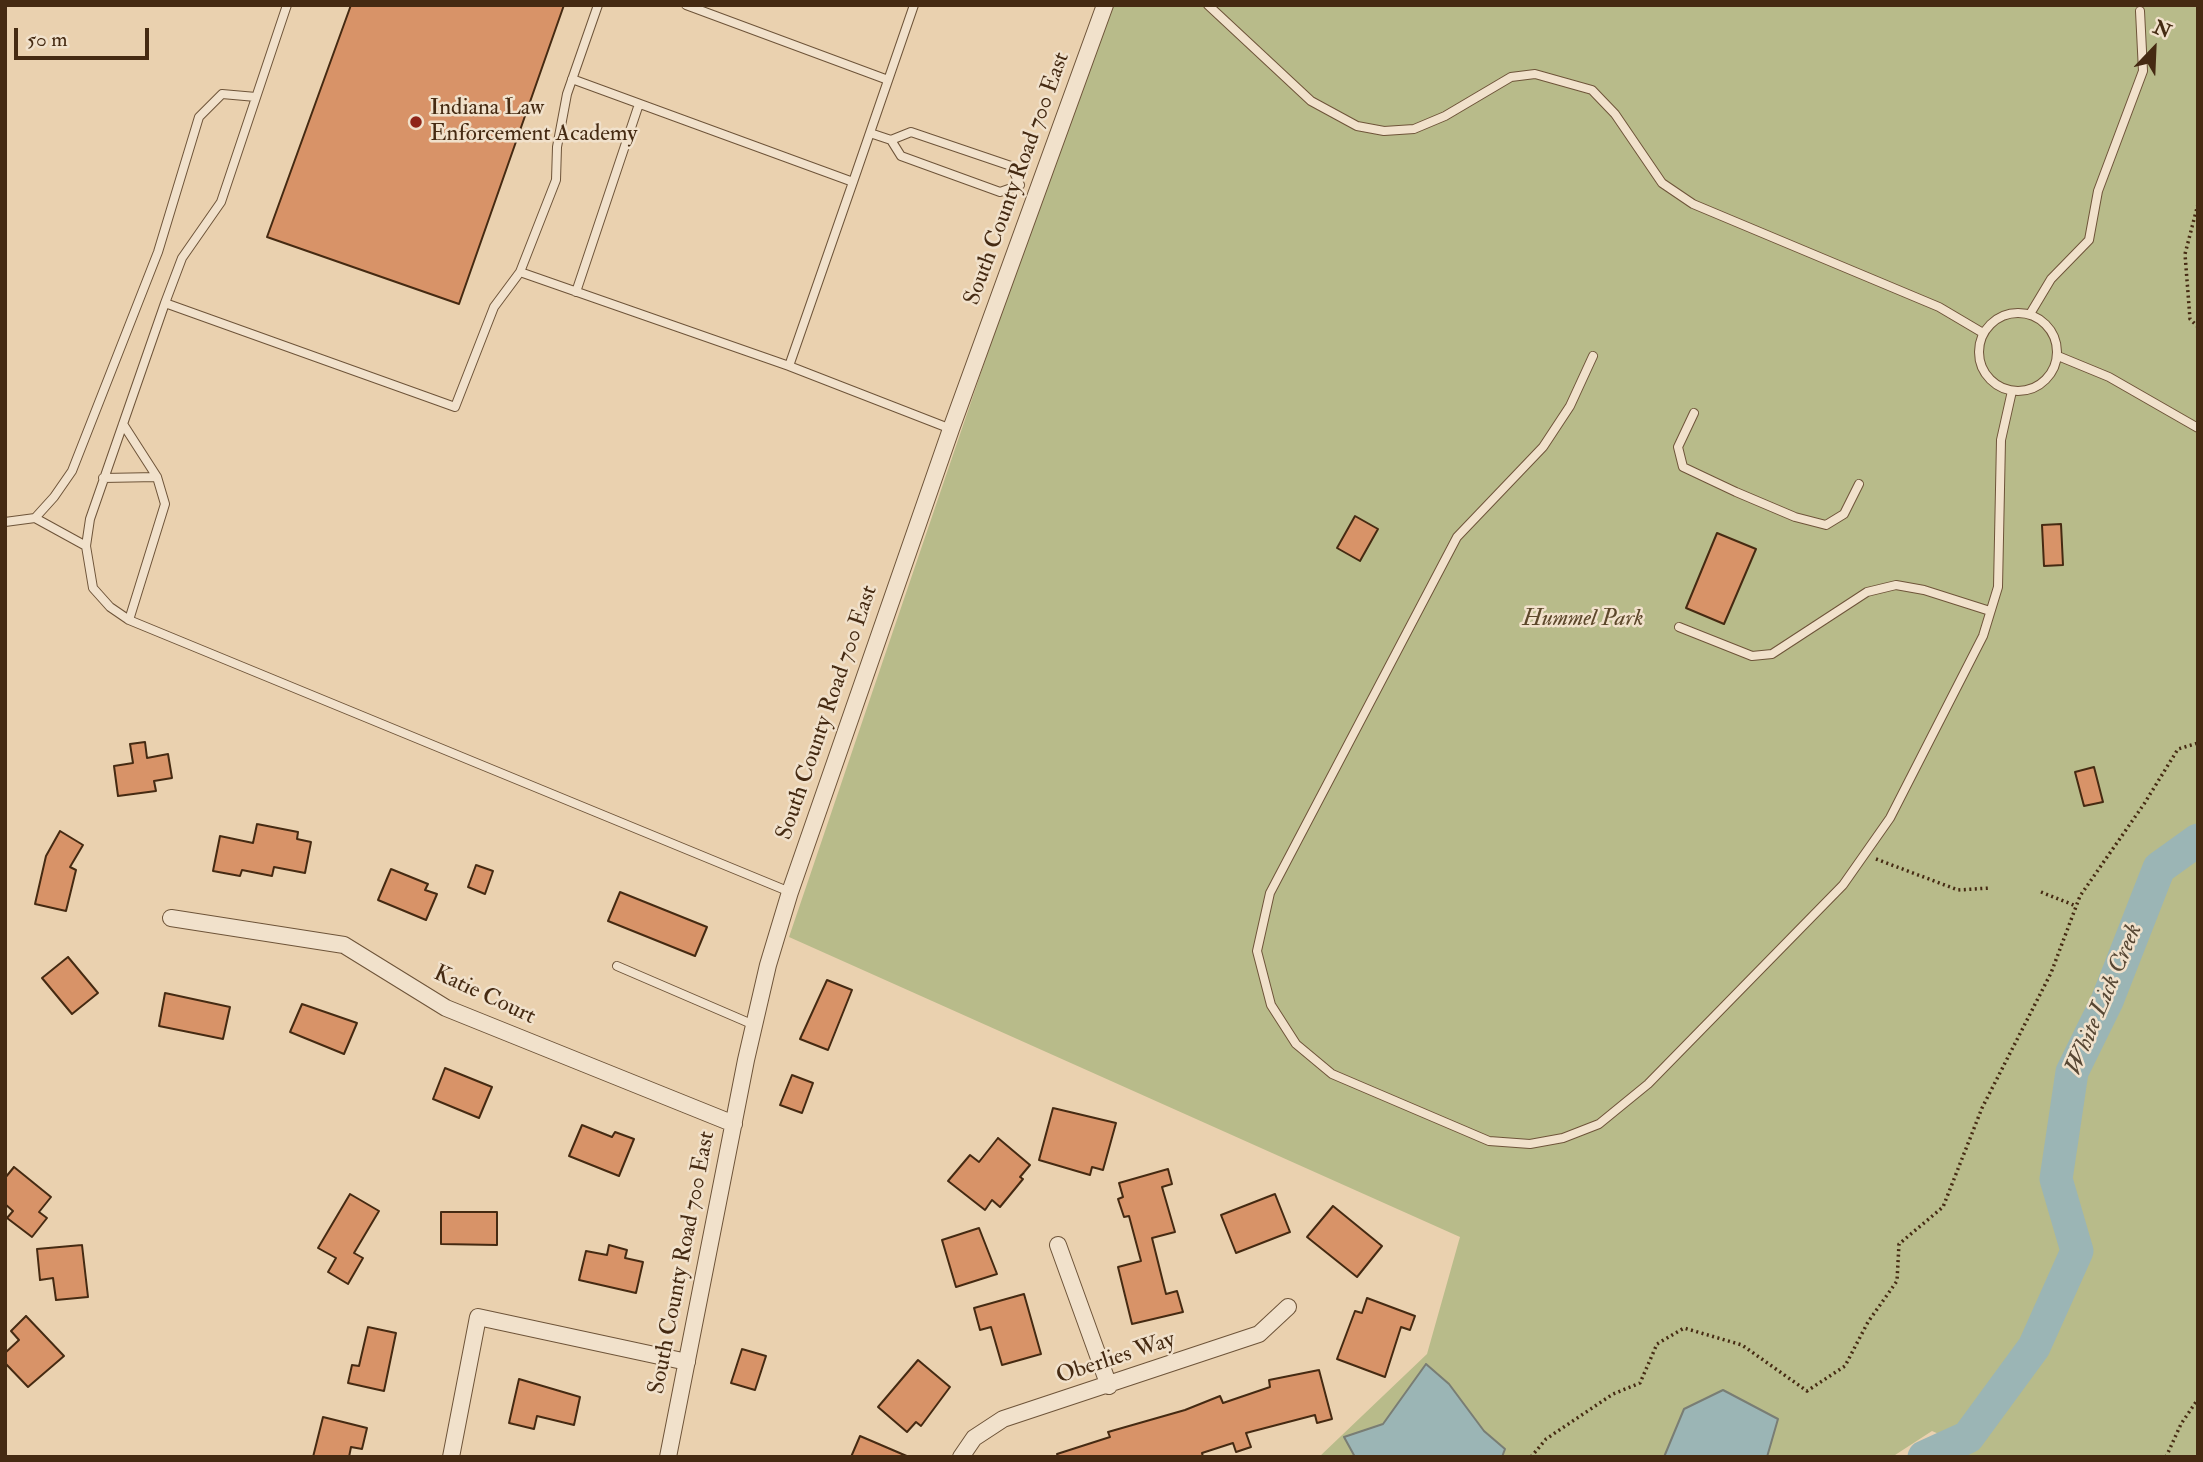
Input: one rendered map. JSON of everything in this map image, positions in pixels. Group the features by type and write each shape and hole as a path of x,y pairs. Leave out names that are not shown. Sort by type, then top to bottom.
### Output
{"street":[{"name":"South County Road 700 East","path":"668,1457 754,1026 790,892 951,429 1105,5"},
{"name":"Katie Court","path":"171,918 344,945 446,1008 734,1124"},
{"path":"1058,1244 1109,1386"},
{"name":"Oberlies Way","path":"961,1457 974,1438 1003,1419 1259,1334 1288,1307"},
{"path":"451,1457 478,1317 687,1363"}],"lane":[{"path":"287,5 221,202 182,258 103,478 90,519 86,546 93,589 110,607 129,620 790,892"},
{"path":"165,303 455,407 494,307 520,272 556,180 557,147 572,79 598,5"},
{"path":"686,5 888,80"},
{"path":"789,366 914,5"},
{"path":"1208,5 1311,102 1357,126 1384,131 1414,129 1445,116 1511,77 1535,74 1592,90 1615,114 1662,183 1693,204 1939,307 1983,333"},
{"path":"2030,314 2051,279 2090,240 2098,191 2143,71 2140,11"},
{"path":"572,79 853,182"},
{"path":"5,522 35,517 54,497 72,471 158,253 198,117 222,94 256,97"},
{"path":"576,292 639,104"},
{"path":"870,134 891,140 911,132 1012,166 1020,185"},
{"path":"891,140 901,156 1000,192 1020,185 1038,191"},
{"path":"520,272 789,366 951,429"},
{"path":"2030,314 2051,330 2057,342 2058,356 2047,379 2037,387 2012,391 2000,387 1983,369 1979,345 1983,333 2003,315 2030,314"},
{"path":"1593,356 1570,405 1543,447 1457,537 1270,893 1257,951 1270,1005 1296,1044 1332,1074 1489,1141 1530,1144 1563,1138 1599,1124 1648,1084 1843,885 1865,854 1890,818 1983,636 1997,587 2001,440 2012,391"},
{"path":"2058,356 2109,377 2198,428"},
{"path":"1695,413 1678,447 1683,467 1736,492 1796,517 1826,525 1844,514 1859,484"},
{"path":"122,424 157,477 165,504 129,620"},
{"path":"103,478 157,477"},
{"path":"35,517 86,546"},
{"path":"1679,626 1752,656 1772,654 1867,592 1896,585 1924,590 1990,611"},
{"path":"617,967 754,1026"}],"path":[{"path":"2198,204 2196,224 2185,254 2190,319 2198,327"},
{"path":"1531,1457 1546,1439 1613,1394 1640,1383 1657,1344 1684,1328 1742,1345 1807,1391 1845,1366 1868,1322 1897,1281 1899,1244 1943,1207 1983,1108 2050,973 2076,906 2178,749 2198,743"},
{"path":"1865,854 1908,873 1958,890 1990,888"},
{"path":"2040,892 2076,906"},
{"path":"2166,1457 2181,1424 2198,1399"}],"green space":[{"name":"Hummel Park","path":"1106,5 2198,5 2198,1457 1956,1457 1969,1447 1932,1431 1892,1457 1319,1457 1427,1354 1460,1237 789,937"}],"water":[{"path":"1426,1364 1449,1384 1484,1431 1505,1449 1502,1457 1355,1457 1344,1437 1383,1424"},
{"path":"1723,1390 1778,1419 1767,1457 1664,1457 1684,1409"}],"building":[{"name":"Indiana Law Enforcement Academy","path":"351,5 564,5 459,304 267,237"},
{"path":"1355,516 1378,529 1360,561 1337,548"},
{"path":"2061,524 2063,565 2044,566 2042,525"},
{"path":"1717,533 1756,549 1724,624 1686,608"},
{"path":"145,742 147,758 168,754 172,778 154,781 156,791 118,796 114,766 133,763 130,744"},
{"path":"2094,767 2103,802 2084,806 2075,772"},
{"path":"257,824 298,832 297,839 311,842 305,873 274,867 272,876 242,870 240,876 213,871 220,836 253,843"},
{"path":"60,831 83,845 70,867 76,870 66,911 35,904 46,856"},
{"path":"476,865 493,871 485,894 468,887"},
{"path":"391,869 428,884 425,890 437,894 426,920 378,900"},
{"path":"620,892 707,927 695,956 608,921"},
{"path":"68,957 98,993 72,1014 42,978"},
{"path":"827,980 852,990 828,1050 800,1039"},
{"path":"165,993 230,1007 223,1039 159,1026"},
{"path":"302,1004 357,1023 344,1054 290,1032"},
{"path":"445,1068 492,1087 479,1118 433,1099"},
{"path":"792,1075 813,1083 802,1113 780,1105"},
{"path":"1053,1108 1116,1123 1103,1170 1092,1167 1090,1175 1039,1160"},
{"path":"582,1125 612,1137 615,1132 634,1139 619,1176 569,1156"},
{"path":"998,1138 1030,1165 1020,1177 1023,1179 1000,1207 992,1200 985,1210 948,1181 970,1155 979,1162"},
{"path":"14,1167 51,1197 39,1212 47,1218 32,1237 7,1218 13,1211 5,1204 5,1178"},
{"path":"1168,1169 1172,1184 1162,1187 1175,1232 1152,1238 1166,1294 1177,1291 1183,1312 1132,1324 1118,1267 1141,1261 1129,1216 1124,1217 1118,1199 1123,1197 1119,1183"},
{"path":"350,1194 379,1211 354,1253 363,1258 348,1284 328,1272 336,1258 318,1248"},
{"path":"1275,1194 1290,1232 1236,1253 1221,1215"},
{"path":"1333,1206 1382,1246 1357,1277 1307,1237"},
{"path":"441,1212 497,1212 497,1245 441,1244"},
{"path":"979,1228 997,1274 956,1287 942,1240"},
{"path":"82,1245 88,1297 56,1300 53,1278 40,1280 37,1249"},
{"path":"609,1245 627,1250 625,1258 643,1262 636,1293 579,1280 586,1251 607,1255"},
{"path":"1024,1294 1041,1354 1002,1365 991,1327 980,1330 974,1308"},
{"path":"1367,1298 1415,1316 1410,1330 1401,1327 1385,1377 1337,1359 1355,1311 1362,1313"},
{"path":"26,1316 64,1356 28,1387 5,1363 5,1353 19,1340 11,1331"},
{"path":"368,1327 396,1333 384,1391 348,1383 352,1365 359,1366"},
{"path":"742,1349 766,1356 755,1390 731,1383"},
{"path":"918,1360 950,1387 921,1426 916,1422 907,1432 878,1407"},
{"path":"1319,1370 1332,1419 1317,1423 1315,1415 1246,1433 1251,1447 1236,1452 1233,1443 1202,1453 1203,1457 1058,1457 1057,1454 1110,1437 1108,1432 1185,1410 1220,1396 1223,1403 1270,1387 1269,1380"},
{"path":"519,1379 580,1397 574,1425 537,1416 534,1429 509,1423"},
{"path":"323,1417 367,1428 362,1449 351,1447 349,1457 313,1457"},
{"path":"860,1436 909,1457 851,1457"}],"waterway":[{"name":"White Lick Creek","path":"1924,1457 1968,1437 2034,1347 2077,1251 2056,1179 2072,1072 2107,1001 2159,868 2198,840"}],"place":[{"name":"Indiana Law Enforcement Academy","path":"416,122"}]}
